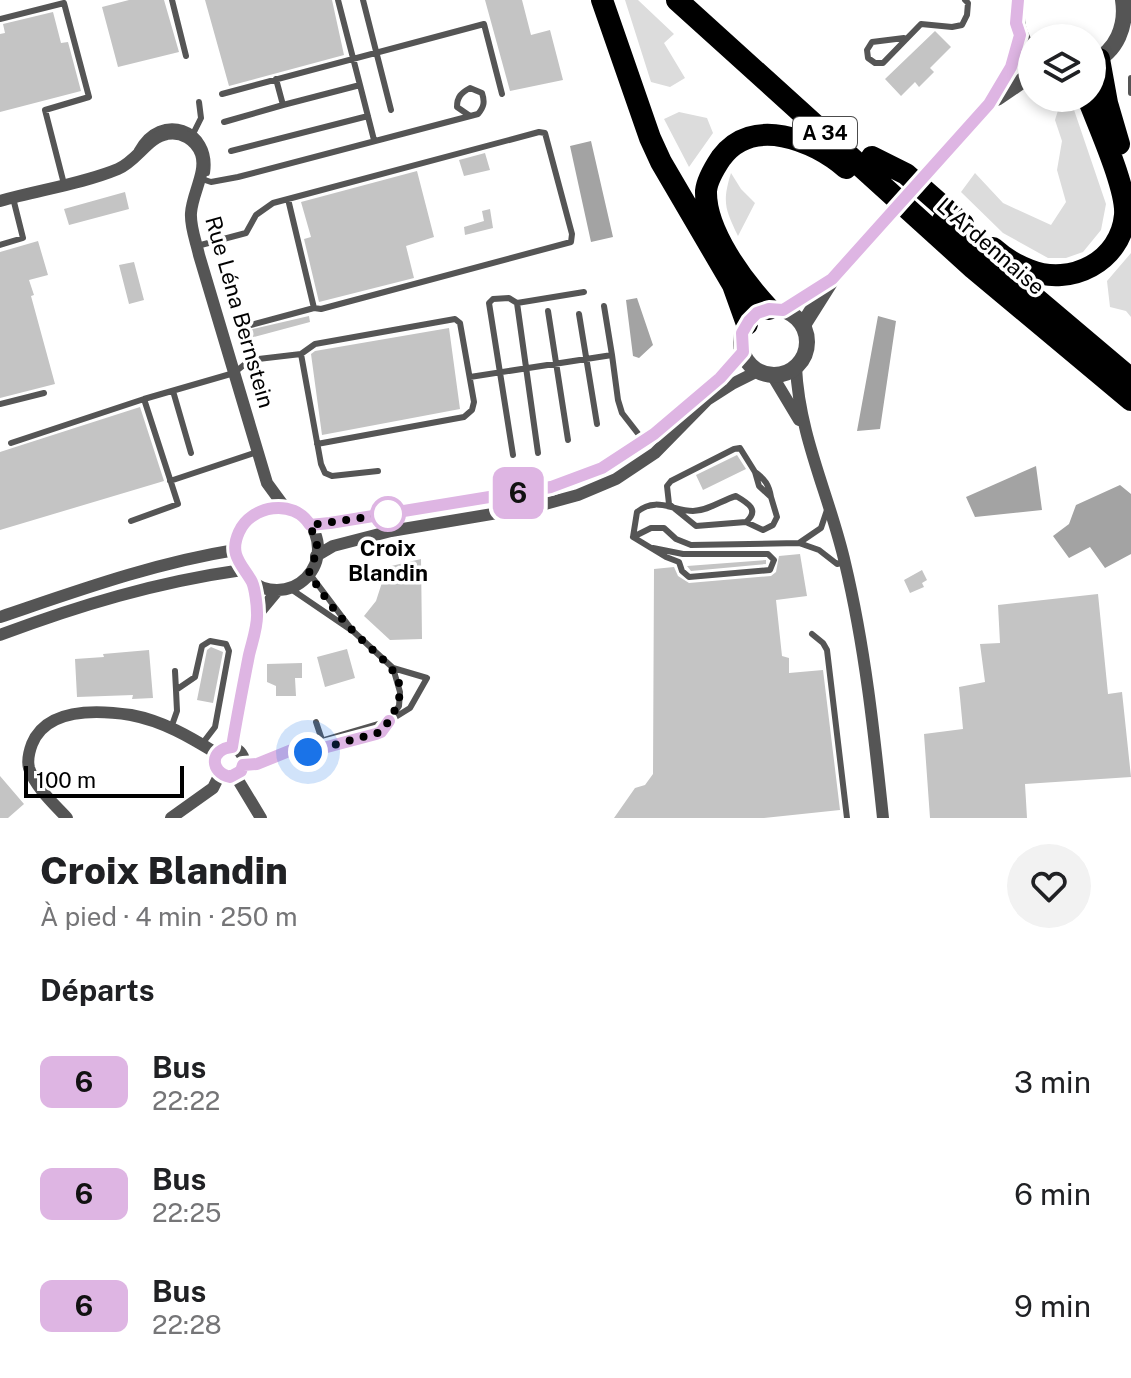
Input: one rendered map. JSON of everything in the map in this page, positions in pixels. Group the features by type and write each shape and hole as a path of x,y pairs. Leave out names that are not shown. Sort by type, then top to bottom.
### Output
{"highway":[{"path":"602,0 650,138 733,285 747,324"},
{"name":"L'Ardennaise","path":"677,0 973,268 1131,400"},
{"name":"L'Ardennaise","path":"699,0 1014,282 1131,379"},
{"path":"1106,99 1131,179"},
{"path":"872,157 906,174 1002,256 1031,271 1061,276 1084,271 1104,259 1119,239 1125,213 1121,190 1093,112"},
{"path":"776,309 751,289 731,261 708,213 706,188 715,166 728,148 748,137 770,134 801,141 834,157 939,249 973,268"}],"street":[{"path":"1018,0 1018,29"},
{"path":"1106,52 1115,44 1127,21 1123,0"},
{"path":"803,325 832,279 989,104 1011,67 1018,42"},
{"path":"989,104 1018,84"},
{"path":"6,199 126,165 155,138 175,133 192,136 202,156 202,178"},
{"name":"Rue Léna Bernstein","path":"202,178 192,196 190,218 197,246 267,483 286,509"},
{"path":"776,309 795,315 808,337 806,351 796,367 779,375 752,368 743,352 742,333 757,313 776,309 832,279"},
{"path":"310,525 551,487 602,468 644,441 720,378 743,352"},
{"path":"796,367 804,430 845,561 869,682 883,818"},
{"path":"765,373 804,430"},
{"path":"316,556 333,546 391,531 534,507 578,495 616,479 655,453 707,400 732,384 765,373"},
{"path":"276,507 286,509 307,520 318,548 316,556 306,579 283,588 261,587 242,570 235,550 238,533 246,521 260,511 276,507"},
{"path":"0,617 102,583 197,556 235,550"},
{"path":"0,635 60,612 176,579 242,570"},
{"path":"232,747 258,614 251,581"},
{"path":"258,614 283,588"},
{"path":"67,818 30,770 28,759 31,747 48,722 70,714 102,712 133,715 171,728 216,753"},
{"path":"239,770 230,777 220,774 214,764 216,753 232,747 241,753 239,770 261,818"},
{"path":"171,818 213,788 220,774"}],"lane":[{"path":"172,0 186,56"},
{"path":"338,0 374,140"},
{"path":"363,0 391,110"},
{"path":"904,38 872,42 867,50 868,58 875,63 883,63 904,38 921,24 962,25 967,15 968,3 965,0"},
{"path":"0,19 64,3 89,97 45,110 64,184"},
{"path":"222,94 484,24 502,94"},
{"path":"1131,78 1131,93"},
{"path":"276,79 283,105"},
{"path":"224,122 360,85"},
{"path":"202,178 211,182 238,177 478,114 484,99 482,93 470,88 461,93 457,107 470,116"},
{"path":"192,136 201,118 199,102"},
{"path":"231,151 368,116"},
{"path":"197,246 246,233 256,215 273,203 539,132 545,133 572,234 571,242 247,326"},
{"path":"0,245 23,238 6,199"},
{"path":"288,199 314,308"},
{"path":"513,455 489,303 493,299 509,298 517,303 584,292"},
{"path":"517,303 538,453"},
{"path":"604,306 618,400 622,413 644,441"},
{"path":"548,311 568,440"},
{"path":"579,314 597,424"},
{"path":"11,443 234,373 250,360 301,354 315,344 455,319 460,323 474,402 472,410 464,417 317,444"},
{"path":"301,354 325,473 332,476 378,471"},
{"path":"470,377 612,355"},
{"path":"173,391 191,453"},
{"path":"0,404 44,393"},
{"path":"131,521 178,504 144,399"},
{"path":"740,448 755,472 759,486 771,497 777,517 773,525 763,530 746,522 696,526 669,504 667,486 671,481 740,448"},
{"path":"170,481 258,452"},
{"path":"633,537 637,512 644,506 669,504 695,511 736,496 749,503 753,510 752,517 746,522"},
{"path":"799,543 821,528 829,506"},
{"path":"633,537 651,528 664,528 676,539 691,545 799,543 819,550 837,564 845,561"},
{"path":"633,537 666,557 679,562 682,571 689,577 770,570 774,560 768,554 683,554 653,548"},
{"path":"239,770 294,749 389,721 410,708 427,678 393,668 354,632 309,573"},
{"path":"283,588 354,632"},
{"path":"812,634 827,650 847,818"},
{"path":"176,690 195,677 205,642 226,644 229,651 215,727 202,744"},
{"path":"294,749 308,752 381,732 399,706 400,692 393,668"},
{"path":"171,728 177,711 175,671"},
{"path":"316,722 322,740"}],"shaded area":[{"path":"625,0 638,0 674,34 664,43 685,78 670,87 651,82"},
{"path":"679,112 707,118 713,133 689,167 664,119"},
{"path":"1058,112 1075,112 1106,204 1101,230 1083,252 1066,258 1048,258 1003,233 961,192 975,173 1003,203 1051,225 1066,202 1057,170 1062,141 1055,120"},
{"path":"591,141 613,237 591,242 570,146"},
{"path":"731,173 755,203 738,236 726,205"},
{"path":"1131,253 1131,317 1126,311 1110,307 1107,281"},
{"path":"637,298 653,345 639,358 633,356 626,300"},
{"path":"878,316 896,321 880,429 857,431"},
{"path":"1036,466 1042,510 975,517 966,497"},
{"path":"1120,485 1131,494 1131,554 1105,568 1090,547 1069,558 1053,536 1069,524 1076,505"}],"building":[{"path":"129,0 164,0 179,52 118,67 102,7"},
{"path":"205,0 332,0 344,55 229,86"},
{"path":"485,0 522,0 531,35 550,30 563,80 510,91"},
{"path":"53,12 61,43 68,42 81,91 0,112 0,34 5,33 3,24"},
{"path":"935,31 951,47 930,68 934,72 919,87 915,82 901,96 885,79"},
{"path":"485,153 490,170 464,176 459,160"},
{"path":"417,171 434,237 406,246 414,278 319,302 304,239 311,237 301,202"},
{"path":"125,192 129,209 69,225 64,209"},
{"path":"490,209 493,228 465,235 464,227 484,221 482,211"},
{"path":"38,241 48,275 29,280 55,384 0,398 0,252"},
{"path":"134,262 144,300 129,304 119,265"},
{"path":"309,316 310,322 246,339 244,331"},
{"path":"449,328 460,409 322,435 311,354"},
{"path":"140,407 164,481 0,530 0,452"},
{"path":"737,455 746,469 703,490 696,475"},
{"path":"800,554 807,596 776,600 782,656 789,658 789,673 823,670 840,810 764,818 614,818 635,788 645,785 653,774 654,569 674,567 678,576 689,583 771,576 776,572 779,556"},
{"path":"421,559 422,639 390,640 364,616 376,601 387,567"},
{"path":"766,560 766,564 691,571 687,566"},
{"path":"922,570 927,580 922,583 924,587 910,593 904,580"},
{"path":"1098,594 1108,694 1122,692 1131,777 1025,784 1027,818 930,818 924,734 963,729 959,687 985,682 980,644 1000,643 998,605"},
{"path":"211,647 223,652 213,703 197,700 207,650"},
{"path":"347,649 355,678 325,687 317,657"},
{"path":"149,650 153,698 132,699 133,695 77,697 75,659"},
{"path":"302,663 302,678 295,678 296,696 276,696 276,686 267,682 267,664"},
{"path":"0,776 24,804 8,818 0,818"}],"bus line":[{"name":"6","path":"389,721 376,734 308,752 294,749 257,764 243,765 241,771 230,777 216,769 216,753 232,747 258,614 251,581 239,565 235,550 238,533 246,521 260,511 276,507 292,511 310,525 330,523 551,487 602,468 654,434 720,378 743,352 740,346 742,333 757,313 769,309 783,310 832,279 989,104 1011,67 1020,35 1016,23 1018,0"}],"place":[{"name":"Croix Blandin","path":"388,514"}],"route":[{"path":"308,752 381,732 399,706 400,692 393,668 354,632 309,573 318,548 310,525 388,514"}]}
